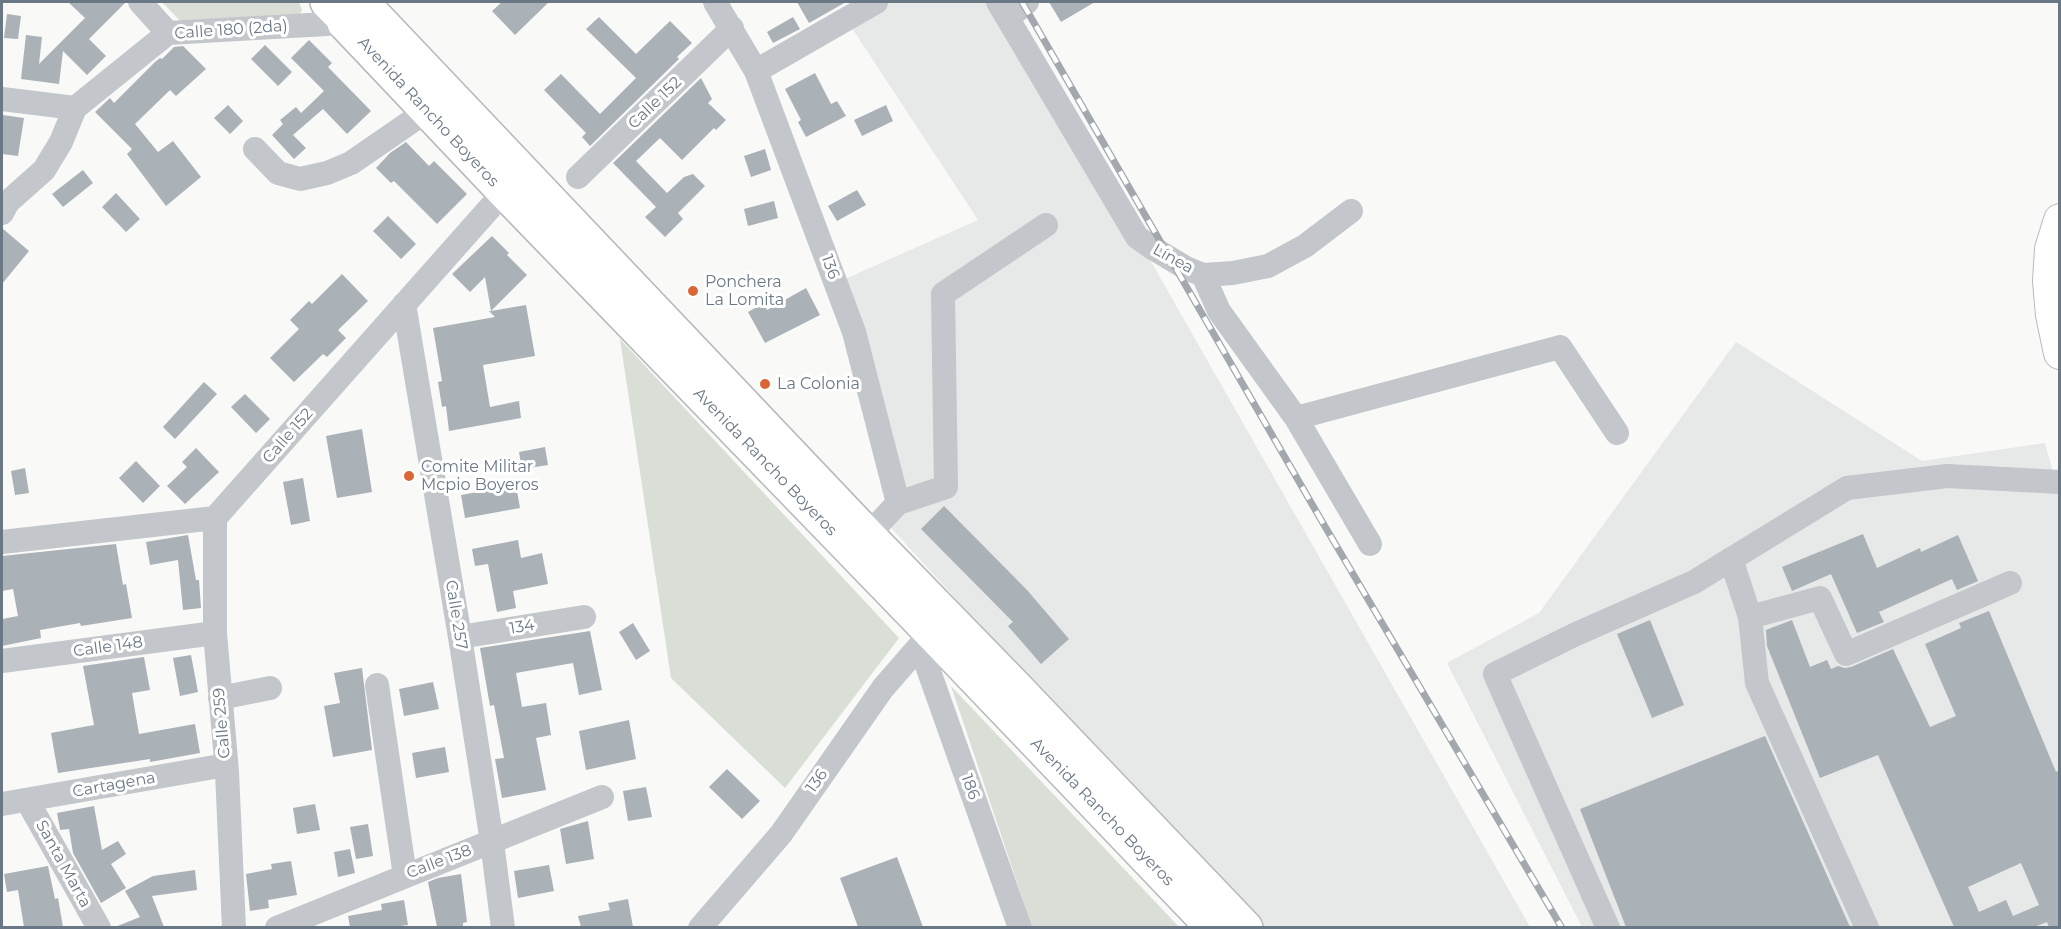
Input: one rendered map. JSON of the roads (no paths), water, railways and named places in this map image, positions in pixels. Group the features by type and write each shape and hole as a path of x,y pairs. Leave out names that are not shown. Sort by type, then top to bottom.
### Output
{"highway":[{"name":"Avenida Rancho Boyeros","path":"344,9 428,110 926,639 1213,927"},
{"name":"Avenida Rancho Boyeros","path":"344,9 868,535 1246,927"}],"main road":[{"path":"2060,220 2051,249 2049,280 2052,315 2060,352"}],"street":[{"path":"140,2 168,33"},
{"name":"136","path":"715,2 756,71 854,332 898,503"},
{"path":"756,71 876,2"},
{"path":"1003,10 1027,2"},
{"name":"Calle 180 (2da)","path":"75,108 168,33 344,9"},
{"name":"Línea","path":"1003,10 1137,237 1186,268 1203,274 1219,311 1296,418 1370,544"},
{"name":"Calle 152","path":"578,177 732,28"},
{"path":"2,99 75,108 61,142 44,171 8,202 2,213"},
{"path":"255,149 278,173 300,179 318,175 351,164 428,110"},
{"name":"Calle 152","path":"215,518 504,192"},
{"path":"1203,274 1233,273 1268,266 1305,246 1351,212"},
{"path":"868,535 898,503 946,487 943,294 1046,225"},
{"name":"Calle 257","path":"404,304 460,637 503,927"},
{"path":"1296,418 1560,347 1617,433"},
{"path":"1608,927 1494,674 1574,635 1694,582 1847,489 1947,476 2060,482"},
{"path":"2,542 215,518"},
{"name":"Calle 259","path":"215,518 215,633 226,765 234,927"},
{"path":"1731,559 1750,617 1757,683 1867,927"},
{"path":"1750,617 1821,598 1846,654 2010,583"},
{"name":"134","path":"460,637 584,617"},
{"name":"Calle 148","path":"2,661 215,633"},
{"name":"136","path":"700,927 781,834 883,688 926,639"},
{"name":"186","path":"926,639 1020,927"},
{"path":"378,685 405,876"},
{"path":"220,698 270,688"},
{"name":"Cartagena","path":"2,804 226,765"},
{"name":"Calle 138","path":"277,927 602,797"},
{"name":"Santa Marta","path":"27,800 99,927"}],"railway":[{"path":"1022,2 1320,518 1562,928"}],"place":[{"name":"Ponchera La Lomita","path":"693,291"},
{"name":"La Colonia","path":"765,384"},
{"name":"Comite Militar Mcpio Boyeros","path":"409,476"}]}
